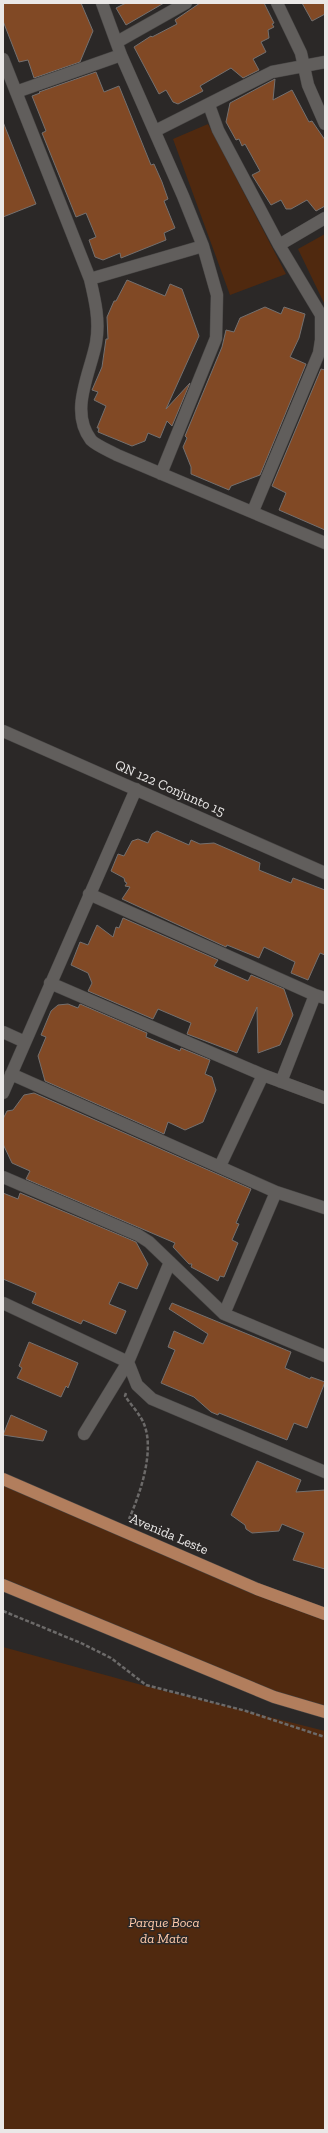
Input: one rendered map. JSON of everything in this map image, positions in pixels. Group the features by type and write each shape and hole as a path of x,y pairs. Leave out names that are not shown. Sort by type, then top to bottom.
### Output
{"main road":[{"name":"Avenida Leste","path":"3,1479 257,1589 325,1614"},
{"path":"3,1585 274,1697 325,1712"}],"street":[{"path":"102,3 121,55 155,131 203,246 217,294 216,338 161,474"},
{"path":"117,42 186,3"},
{"path":"277,3 294,36 305,67 308,85 325,124"},
{"path":"16,92 121,55"},
{"path":"3,59 90,279 97,310 96,342 81,400 82,420 92,441 118,456 253,511 325,543"},
{"path":"155,131 272,72 286,68 305,67 325,62"},
{"path":"209,105 218,130 279,245 320,315 322,340 314,366 253,511"},
{"path":"279,245 325,218"},
{"path":"90,279 203,246"},
{"name":"QN 122 Conjunto 15","path":"3,731 325,873"},
{"path":"3,1093 136,789"},
{"path":"89,894 320,996 281,1082"},
{"path":"50,983 264,1075 325,1098"},
{"path":"3,1032 25,1042"},
{"path":"11,1074 276,1192 325,1208"},
{"path":"220,1166 264,1075"},
{"path":"3,1177 138,1235 149,1242 224,1314 325,1356"},
{"path":"224,1314 276,1192"},
{"path":"84,1434 128,1362 170,1262"},
{"path":"3,1303 128,1362 138,1385 152,1399 325,1472"}],"path":[{"path":"124,1531 140,1493 146,1459 147,1433 143,1423 126,1396 126,1389"},
{"path":"3,1611 81,1643 111,1658 146,1685 246,1711 325,1737"}],"green space":[{"path":"208,124 286,274 230,295 173,139"},
{"path":"325,234 325,305 298,249"},
{"path":"3,1480 325,1613 325,1710 275,1696 3,1578"},
{"name":"Parque Boca da Mata","path":"3,1647 149,1687 325,1731 325,2130 3,2130"}],"building":[{"path":"3,3 81,3 93,31 80,62 34,78 28,60 19,62 3,21"},
{"path":"126,3 164,3 126,25 116,8"},
{"path":"200,3 264,3 274,23 272,24 274,27 268,30 269,38 261,42 266,52 253,59 259,70 243,78 231,68 200,86 203,91 178,104 173,102 166,90 159,94 134,47 151,36 152,37 177,24 175,20"},
{"path":"302,3 325,3 325,14 312,21"},
{"path":"96,72 104,92 119,86 151,165 154,164 162,182 168,199 164,201 175,228 164,233 166,240 121,258 120,253 103,260 95,257 89,240 96,237 86,213 76,217 42,133 46,131 32,96 40,93 39,92"},
{"path":"275,79 273,100 292,90 309,122 312,121 325,140 325,206 316,211 307,200 291,209 286,209 281,200 271,205 252,175 260,171 245,144 242,146 239,139 236,140 226,122 230,103"},
{"path":"3,122 36,204 3,217"},
{"path":"127,280 165,296 170,284 182,289 199,336 166,409 190,383 172,426 167,421 160,438 148,433 145,441 132,446 98,432 99,428 97,428 106,406 94,400 98,392 92,390 102,367 106,339 108,339 107,317 114,301 116,301"},
{"path":"265,307 281,314 284,307 305,314 299,338 290,357 306,364 260,475 231,486 229,490 191,474 191,467 183,447 187,438 185,436 222,347 226,330 234,332 240,318"},
{"path":"321,369 325,370 325,530 279,510 286,493 272,486"},
{"path":"157,831 189,845 191,840 200,844 214,843 260,863 259,870 291,883 293,878 325,890 325,955 320,953 308,980 291,973 295,962 264,947 259,958 227,945 226,947 122,899 130,887 125,886 127,883 125,882 124,878 111,871 118,854 124,856 132,841 138,839 148,843 152,834"},
{"path":"123,918 218,960 214,966 248,981 251,975 284,989 293,1015 280,1045 258,1053 257,1007 237,1053 187,1034 191,1023 158,1009 153,1019 88,991 92,983 88,973 71,965 80,942 88,945 97,925 113,937 116,927 119,928"},
{"path":"68,1004 78,1008 80,1004 147,1033 146,1037 180,1051 181,1048 210,1060 205,1074 212,1077 216,1090 203,1122 185,1130 168,1122 164,1134 45,1081 38,1056 46,1037 41,1035 51,1011 58,1005"},
{"path":"34,1093 251,1189 236,1223 239,1224 232,1240 238,1243 224,1277 220,1276 218,1281 191,1267 192,1264 189,1264 173,1247 175,1243 26,1179 30,1171 12,1163 3,1144 3,1119 7,1111 13,1110 24,1095"},
{"path":"3,1193 18,1199 20,1193 136,1242 148,1264 137,1289 119,1282 109,1304 126,1311 116,1334 83,1320 81,1324 32,1303 36,1293 3,1279"},
{"path":"172,1303 291,1352 285,1368 310,1379 311,1377 325,1382 307,1428 294,1423 287,1440 219,1413 218,1415 211,1412 194,1397 161,1383 175,1350 168,1347 174,1331 203,1344 208,1334 169,1309"},
{"path":"29,1342 78,1363 68,1388 66,1386 61,1397 17,1378 22,1368 19,1366"},
{"path":"11,1415 47,1431 43,1441 3,1435"},
{"path":"257,1461 301,1480 296,1492 325,1490 325,1569 293,1560 304,1533 282,1524 279,1531 252,1533 246,1529 245,1525 231,1515"}]}
